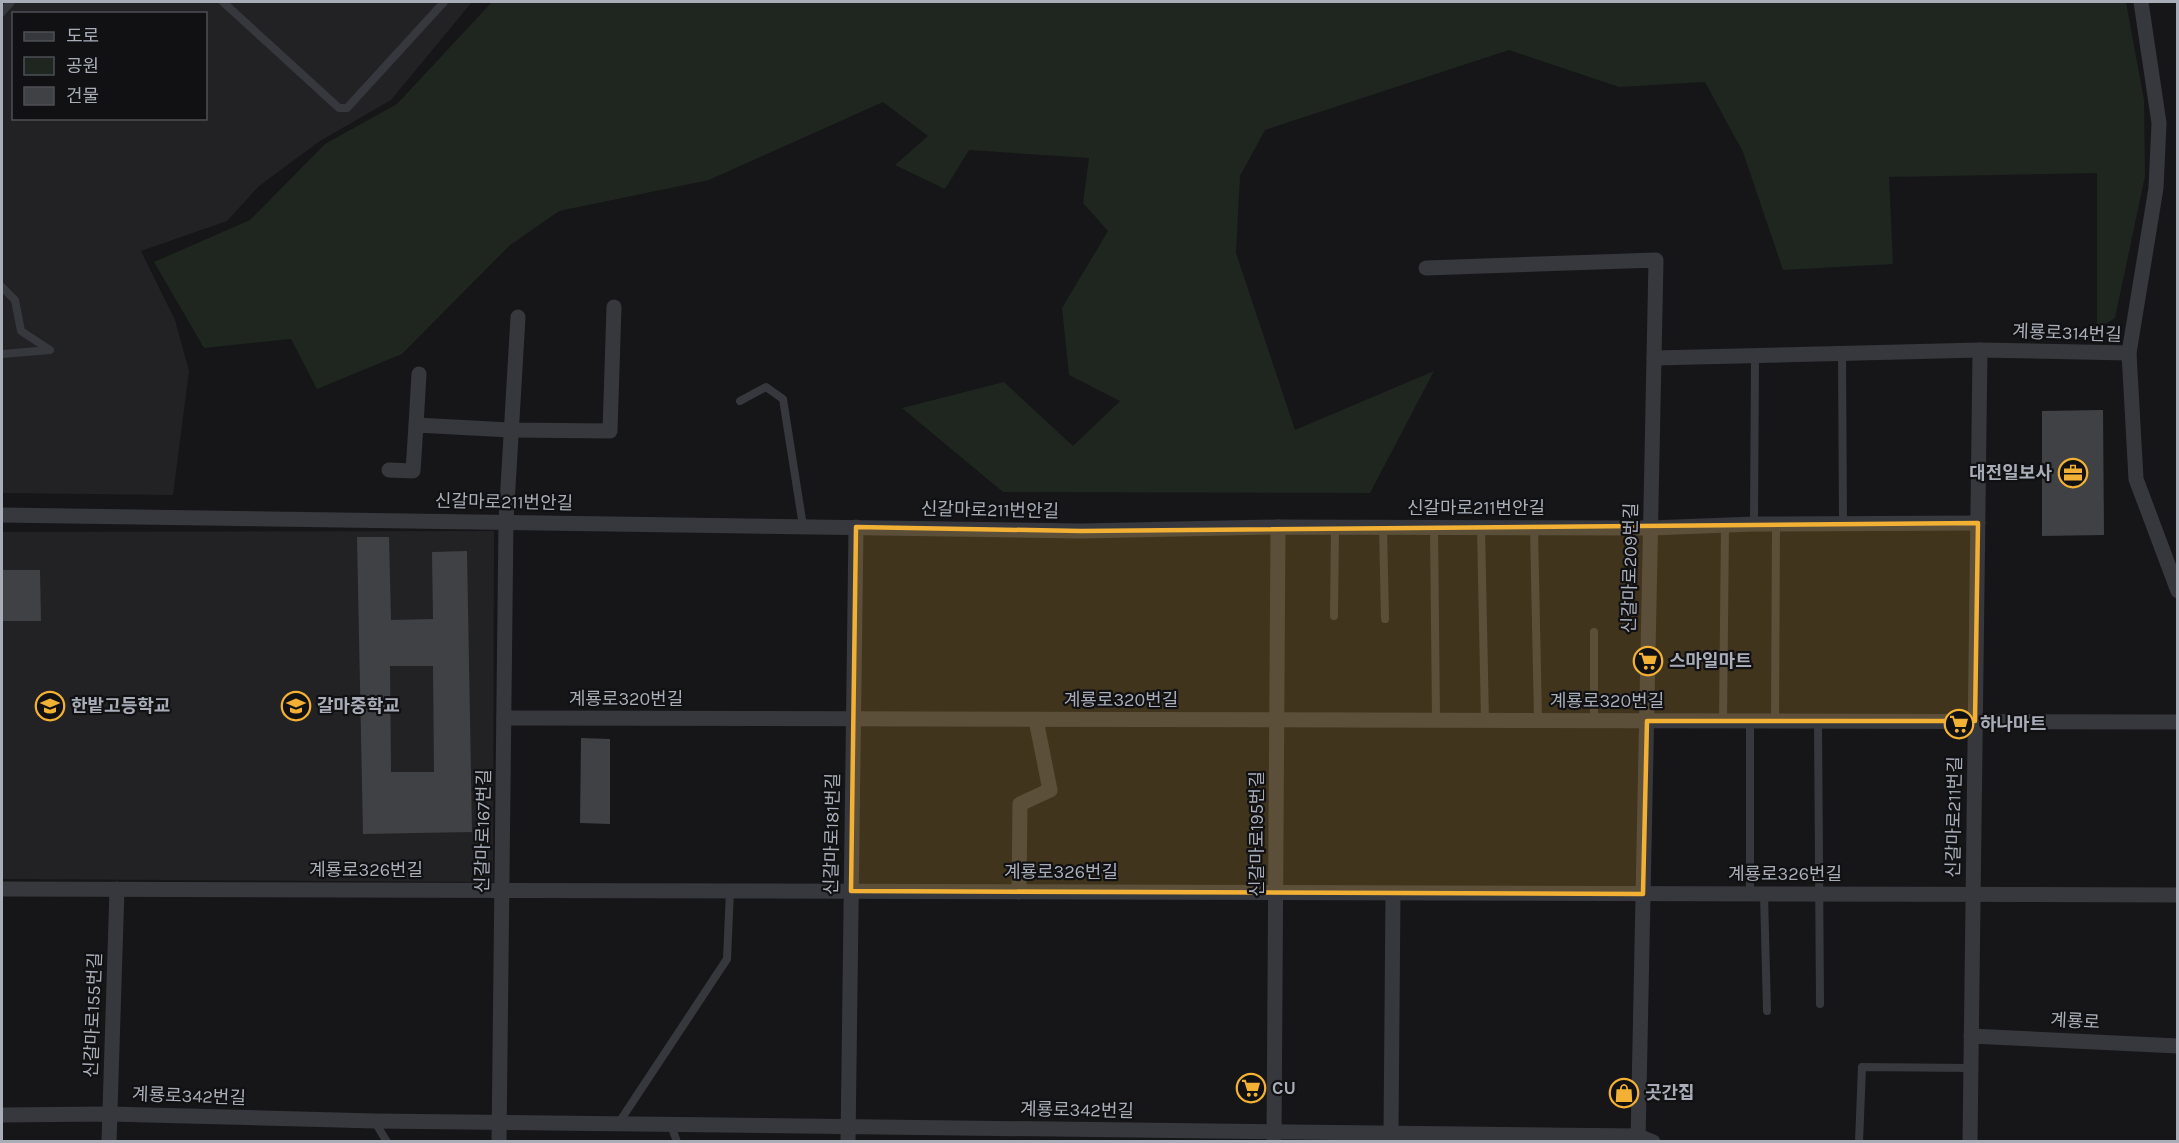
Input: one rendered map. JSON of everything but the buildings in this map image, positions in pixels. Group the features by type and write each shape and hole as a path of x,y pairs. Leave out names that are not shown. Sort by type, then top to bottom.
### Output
{"street":[{"path":"2129,353 2156,188 2159,123 2141,2"},
{"name":"신갈마로209번길","path":"1426,268 1656,260 1643,894 1643,1140"},
{"path":"416,425 512,430 610,431 614,307"},
{"name":"신갈마로167번길","path":"499,1142 506,521 518,317"},
{"name":"계룡로314번길","path":"1654,358 1980,350 2129,353 2136,479 2175,574 2178,591"},
{"name":"신갈마로211번길","path":"1970,1142 1980,350"},
{"path":"389,470 413,471 419,374"},
{"name":"신갈마로211번안길","path":"2,515 1081,531 1278,527 1651,528 1754,524 1978,523"},
{"name":"신갈마로181번길","path":"848,1134 856,527"},
{"name":"신갈마로195번길","path":"1274,1137 1278,527"},
{"name":"계룡로320번길","path":"504,718 2178,722"},
{"path":"1018,892 1020,804 1050,790 1036,720"},
{"name":"계룡로326번길","path":"2,889 2178,895"},
{"name":"신갈마로155번길","path":"109,1142 117,889"},
{"path":"1391,1133 1393,893"},
{"name":"계룡로","path":"1971,1036 2178,1046"},
{"name":"계룡로342번길","path":"2,1115 110,1114 375,1121 671,1125 848,1134 1274,1137 1391,1133 1484,1138 1643,1140"}],"lane":[{"path":"2,12 11,2"},
{"path":"223,2 339,108 347,108 444,2"},
{"path":"2,287 15,300 21,331 50,350 2,354"},
{"path":"1842,354 1843,524"},
{"path":"1754,524 1755,356"},
{"path":"740,401 766,387 783,399 803,526"},
{"path":"1775,721 1776,524"},
{"path":"1723,721 1725,525"},
{"path":"1334,615 1335,527"},
{"path":"1383,527 1385,619"},
{"path":"1434,527 1436,720"},
{"path":"1481,528 1485,720"},
{"path":"1534,528 1538,720"},
{"path":"1594,632 1594,721"},
{"path":"1750,721 1757,894 1767,1011"},
{"path":"1818,721 1817,894 1820,1004"},
{"path":"618,1124 727,959 730,891"},
{"path":"1859,1142 1862,1067 1971,1068"},
{"path":"375,1121 387,1142"},
{"path":"671,1125 677,1142"}],"highlighted area":[{"path":"1978,523 1975,721 1647,721 1643,894 851,891 856,527 1081,531"}],"shaded area":[{"path":"2,2 472,2 391,100 320,141 259,186 227,221 141,251 175,320 189,371 173,495 2,493"},
{"name":"갈마중학교","path":"494,531 493,882 2,879 2,532"}],"green space":[{"path":"492,2 2126,2 2144,100 2145,176 2115,318 2097,329 2097,173 1889,177 1893,264 1783,270 1743,152 1705,82 1619,87 1509,50 1265,130 1240,176 1236,253 1295,430 1434,371 1370,493 1003,492 902,408 1004,382 1073,446 1120,401 1069,375 1062,308 1108,231 1083,203 1089,158 969,150 945,189 895,165 928,136 883,102 709,180 559,211 509,246 402,354 317,389 291,339 204,348 154,262 250,220 325,144 397,104"}],"place":[{"name":"대전일보사","path":"2073,473"},
{"name":"스마일마트","path":"1648,661"},
{"name":"한밭고등학교","path":"50,706"},
{"name":"갈마중학교","path":"296,706"},
{"name":"하나마트","path":"1959,724"},
{"name":"CU","path":"1251,1088"},
{"name":"곳간집","path":"1624,1093"}]}
